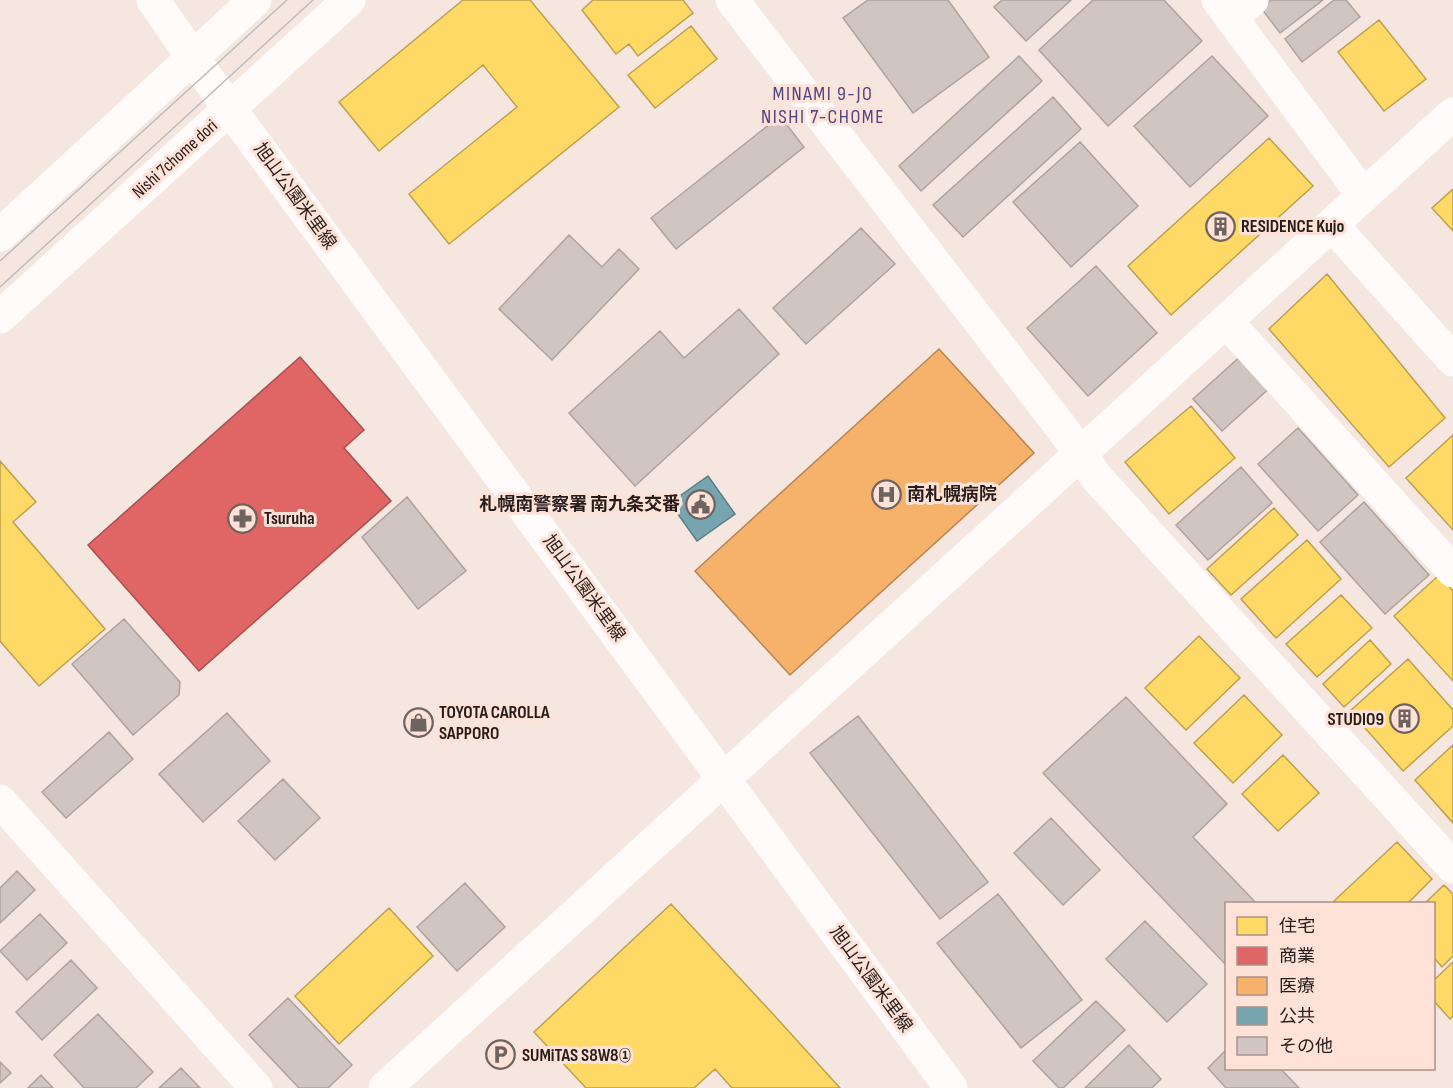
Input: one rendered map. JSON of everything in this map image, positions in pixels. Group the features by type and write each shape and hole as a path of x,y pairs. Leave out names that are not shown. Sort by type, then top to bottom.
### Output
{"street":[{"name":"旭山公園米里線","path":"153,0 193,58 951,1088"},
{"path":"0,235 255,0"},
{"name":"Nishi 7chome dori","path":"0,317 349,0"},
{"path":"732,0 1097,478 1453,867"},
{"path":"1234,6 1363,195"},
{"path":"385,1088 1453,114"},
{"path":"1332,225 1453,360"},
{"path":"1226,321 1453,571"},
{"path":"0,801 256,1088"}],"building: 住宅":[{"path":"463,0 530,0 619,107 449,244 409,194 517,107 483,65 379,151 339,102"},
{"path":"593,0 683,0 693,13 638,56 629,44 616,54 582,10"},
{"path":"1379,20 1426,79 1384,111 1338,52"},
{"path":"691,26 717,59 655,108 628,75"},
{"name":"RESIDENCE Kujo","path":"1269,138 1313,186 1171,315 1128,266"},
{"path":"1453,189 1453,231 1432,208"},
{"path":"1327,274 1445,418 1389,467 1269,329"},
{"path":"1191,406 1235,458 1169,514 1125,462"},
{"path":"1453,435 1453,530 1406,478"},
{"path":"0,461 36,502 13,522 105,629 39,686 0,641"},
{"path":"1274,508 1298,535 1231,595 1207,569"},
{"path":"1307,540 1341,579 1276,638 1241,599"},
{"path":"1439,575 1453,591 1453,681 1394,616"},
{"path":"1341,595 1372,628 1317,677 1286,644"},
{"path":"1199,636 1240,678 1186,730 1145,688"},
{"path":"1370,640 1391,664 1344,707 1323,684"},
{"name":"STUDIO9","path":"1408,659 1453,710 1453,726 1403,771 1350,711"},
{"path":"1244,695 1282,735 1233,783 1194,743"},
{"path":"1453,745 1453,823 1415,780"},
{"path":"1283,755 1319,793 1278,831 1242,794"},
{"path":"1397,842 1432,879 1409,902 1334,901"},
{"path":"1444,885 1453,894 1453,956 1442,967 1435,959 1435,902 1426,902"},
{"path":"671,904 840,1088 732,1088 715,1069 694,1088 586,1088 534,1032"},
{"path":"389,908 433,956 339,1044 295,996"},
{"path":"1453,962 1453,1016 1450,1019 1435,1002 1435,979"}],"building: 商業":[{"path":"300,357 364,430 344,448 391,501 199,671 88,545"}],"building: 医療":[{"path":"939,349 1034,453 790,675 695,571"}],"building: 公共":[{"path":"708,476 735,514 697,541 670,503"}],"building: その他":[{"path":"868,0 948,0 989,57 913,113 843,18"},
{"path":"1002,0 1071,0 1026,41 994,7"},
{"path":"1093,0 1164,0 1202,41 1108,126 1039,50"},
{"path":"1271,0 1323,0 1280,33 1261,8"},
{"path":"1334,0 1346,0 1360,17 1302,62 1285,39"},
{"path":"1019,56 1042,81 921,191 899,166"},
{"path":"1212,56 1268,116 1190,187 1134,126"},
{"path":"1053,97 1081,129 963,237 933,205"},
{"path":"780,116 804,147 676,249 651,218"},
{"path":"1080,142 1138,206 1071,267 1013,202"},
{"path":"861,228 895,264 806,344 773,308"},
{"path":"569,235 602,267 619,249 639,269 552,360 499,309"},
{"path":"1096,266 1157,333 1088,396 1027,328"},
{"path":"739,309 779,354 635,486 569,413 660,331 684,358"},
{"path":"1244,353 1273,385 1222,431 1193,399"},
{"path":"1298,428 1358,495 1318,531 1258,464"},
{"path":"1241,467 1272,503 1208,560 1176,525"},
{"path":"407,497 466,571 418,609 362,537"},
{"path":"1364,502 1429,575 1385,614 1320,542"},
{"path":"124,619 180,682 179,695 133,735 72,664"},
{"path":"1126,697 1227,804 1193,837 1255,902 1225,902 1225,964 1043,773"},
{"path":"227,713 270,761 203,822 159,774"},
{"path":"858,716 988,882 940,919 810,753"},
{"path":"109,732 133,759 66,818 42,792"},
{"path":"283,779 320,818 275,860 238,821"},
{"path":"1051,818 1100,870 1063,905 1014,853"},
{"path":"17,871 35,890 0,923 0,888"},
{"path":"465,883 505,927 457,971 417,927"},
{"path":"998,894 1082,1000 1021,1048 937,943"},
{"path":"40,914 67,943 27,980 0,951"},
{"path":"1145,921 1207,984 1167,1022 1106,959"},
{"path":"71,960 97,988 42,1040 16,1012"},
{"path":"288,998 352,1065 328,1088 299,1088 249,1035"},
{"path":"1096,1001 1125,1030 1063,1088 1059,1088 1033,1061"},
{"path":"98,1014 153,1072 136,1088 84,1088 54,1055"},
{"path":"1129,1045 1161,1079 1152,1088 1085,1088"},
{"path":"1225,1051 1225,1070 1282,1070 1299,1088 1226,1088 1208,1068"},
{"path":"0,1062 11,1073 0,1083"},
{"path":"181,1068 200,1088 159,1088"},
{"path":"41,1075 53,1088 28,1088"}],"tram line":[{"path":"0,261 287,0"},
{"path":"0,287 313,0"}],"place":[{"name":"RESIDENCE Kujo","path":"1220,226"},
{"name":"南札幌病院","path":"886,494"},
{"name":"札幌南警察署 南九条交番","path":"701,504"},
{"name":"Tsuruha","path":"243,518"},
{"name":"STUDIO9","path":"1405,719"},
{"name":"TOYOTA CAROLLA SAPPORO","path":"418,722"},
{"name":"SUMiTAS S8W8①","path":"501,1055"}],"district":[{"name":"MINAMI 9-JO NISHI 7-CHOME","path":"823,106"}]}
